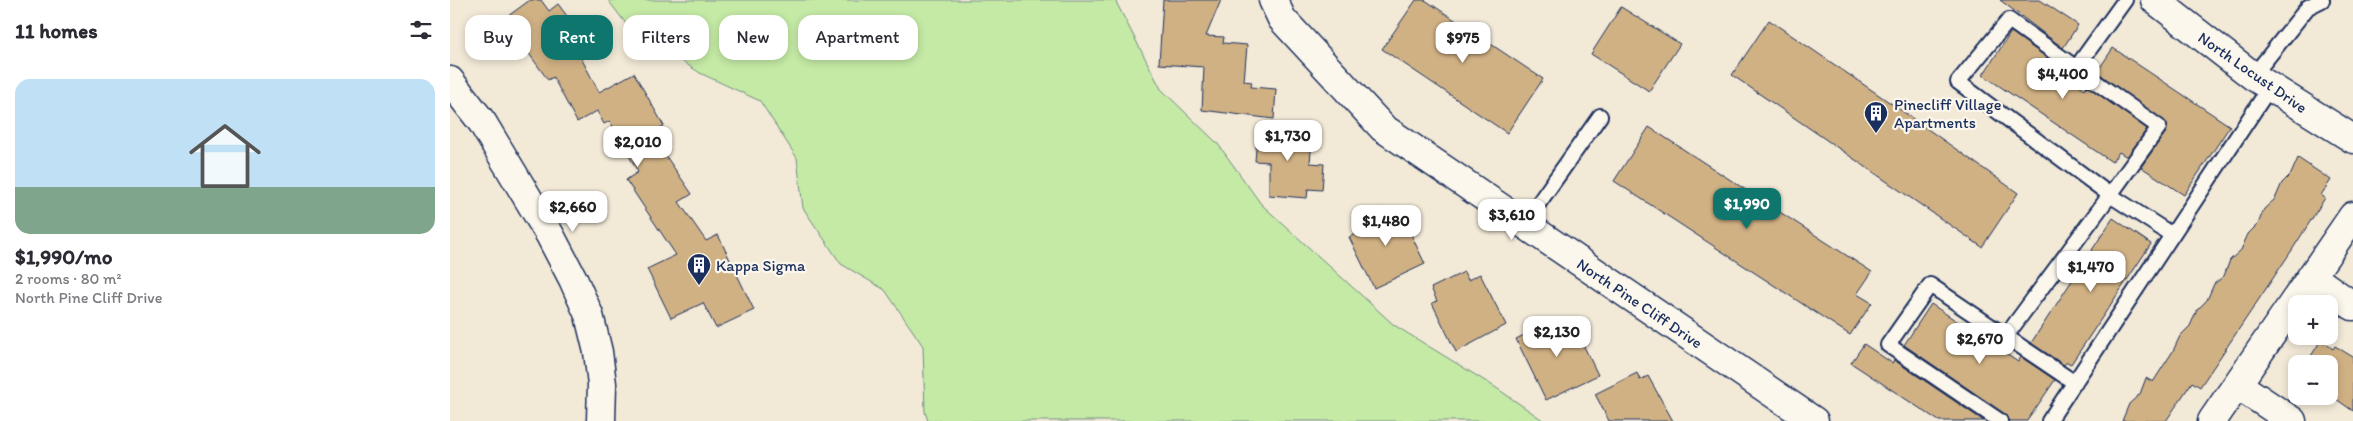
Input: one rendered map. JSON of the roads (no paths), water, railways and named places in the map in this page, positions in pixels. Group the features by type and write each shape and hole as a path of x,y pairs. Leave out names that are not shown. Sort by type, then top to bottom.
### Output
{"street":[{"name":"North Pine Cliff Drive","path":"1273,0 1282,19 1383,128 1814,421"},
{"name":"North Locust Drive","path":"2155,0 2261,82 2353,140"},
{"path":"450,81 482,122 550,235 573,279 588,315 598,352 602,384 601,421"},
{"path":"2212,421 2353,216"},
{"path":"2312,277 2353,306"},
{"path":"2238,385 2292,421"}],"lane":[{"path":"2076,68 2125,0"},
{"path":"2049,421 2172,235 2261,82 2308,7 2322,0"},
{"path":"2006,336 2110,195 2159,127 2009,20 1958,82 2110,195 2172,235"},
{"path":"1524,224 1600,116"},
{"path":"2000,421 1888,345 1930,285 2075,383"}],"place":[{"name":"Pinecliff Village Apartments","path":"1876,134"},
{"name":"Kappa Sigma","path":"699,286"}]}
